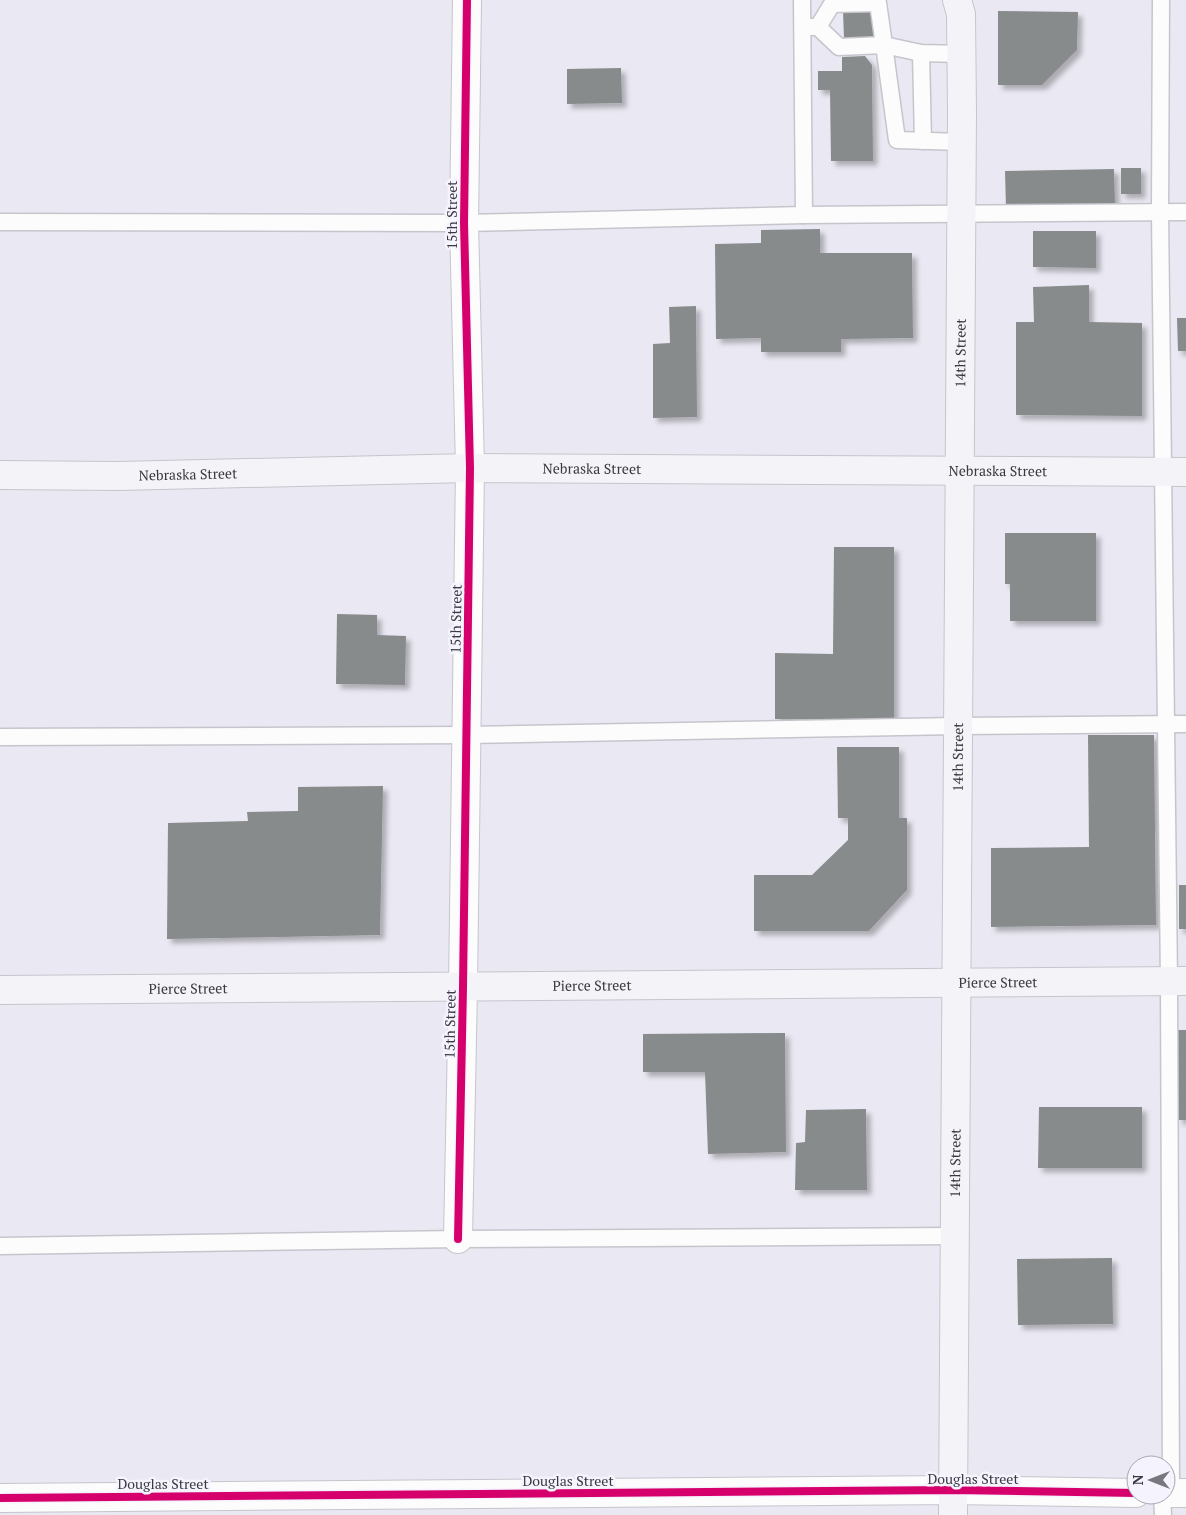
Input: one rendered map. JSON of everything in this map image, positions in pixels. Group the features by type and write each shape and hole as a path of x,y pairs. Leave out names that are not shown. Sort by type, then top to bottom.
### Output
{"main road":[{"name":"14th Street","path":"953,1503 962,142 961,14 957,0"},
{"name":"Nebraska Street","path":"0,475 128,476 470,468 1175,472"},
{"name":"Pierce Street","path":"0,990 1178,981"}],"street":[{"name":"15th Street","path":"458,1239 470,468 464,223 467,0"},
{"name":"Douglas Street","path":"0,1498 953,1503 1126,1494"}],"lane":[{"path":"802,0 810,27 804,215"},
{"path":"1161,0 1160,212 1175,472 1165,724 1178,981 1178,1239 1171,1455"},
{"path":"810,27 832,4 878,1 897,140 962,142"},
{"path":"810,27 839,46 884,45 921,53 961,54"},
{"path":"921,53 923,141"},
{"path":"0,222 464,223 804,215 1186,212"},
{"path":"0,736 467,734 1186,724"},
{"path":"0,1246 458,1239 954,1236"}],"building":[{"path":"874,8 875,38 844,39 843,9"},
{"path":"998,11 1078,12 1077,50 1042,85 998,85"},
{"path":"865,56 872,65 873,161 831,161 830,90 818,90 818,71 842,71 842,57"},
{"path":"621,68 622,103 567,104 567,69"},
{"path":"1121,168 1141,168 1141,194 1121,194"},
{"path":"1114,169 1115,205 1006,207 1005,171"},
{"path":"820,229 820,253 912,253 913,338 841,339 841,352 761,352 761,338 716,339 715,244 761,243 761,230"},
{"path":"1033,231 1096,231 1096,268 1033,267"},
{"path":"1089,285 1089,322 1142,323 1142,416 1016,415 1016,322 1034,322 1033,287"},
{"path":"696,306 697,417 653,418 653,344 670,343 669,307"},
{"path":"1177,318 1186,318 1186,351 1178,351"},
{"path":"1005,533 1096,533 1096,621 1010,621 1010,584 1005,584"},
{"path":"834,547 894,547 894,719 775,719 775,653 833,654"},
{"path":"337,614 377,615 377,635 406,636 405,685 336,684"},
{"path":"1088,735 1154,735 1156,925 991,927 991,848 1089,847"},
{"path":"837,747 899,747 899,818 907,818 907,890 869,931 754,931 754,875 812,875 848,840 848,818 838,818"},
{"path":"383,786 380,935 167,939 168,823 248,821 247,812 298,811 298,787"},
{"path":"1179,885 1186,885 1186,929 1179,929"},
{"path":"1178,1030 1186,1030 1186,1120 1178,1120"},
{"path":"785,1033 786,1152 708,1154 705,1072 643,1072 643,1034"},
{"path":"1039,1107 1142,1107 1142,1168 1038,1168"},
{"path":"866,1109 867,1190 795,1190 796,1143 805,1142 806,1110"},
{"path":"1112,1258 1113,1324 1018,1325 1017,1259"}],"cycle path":[{"path":"458,1239 470,468 464,223 467,0"},
{"path":"0,1498 953,1490 1126,1493"}]}
